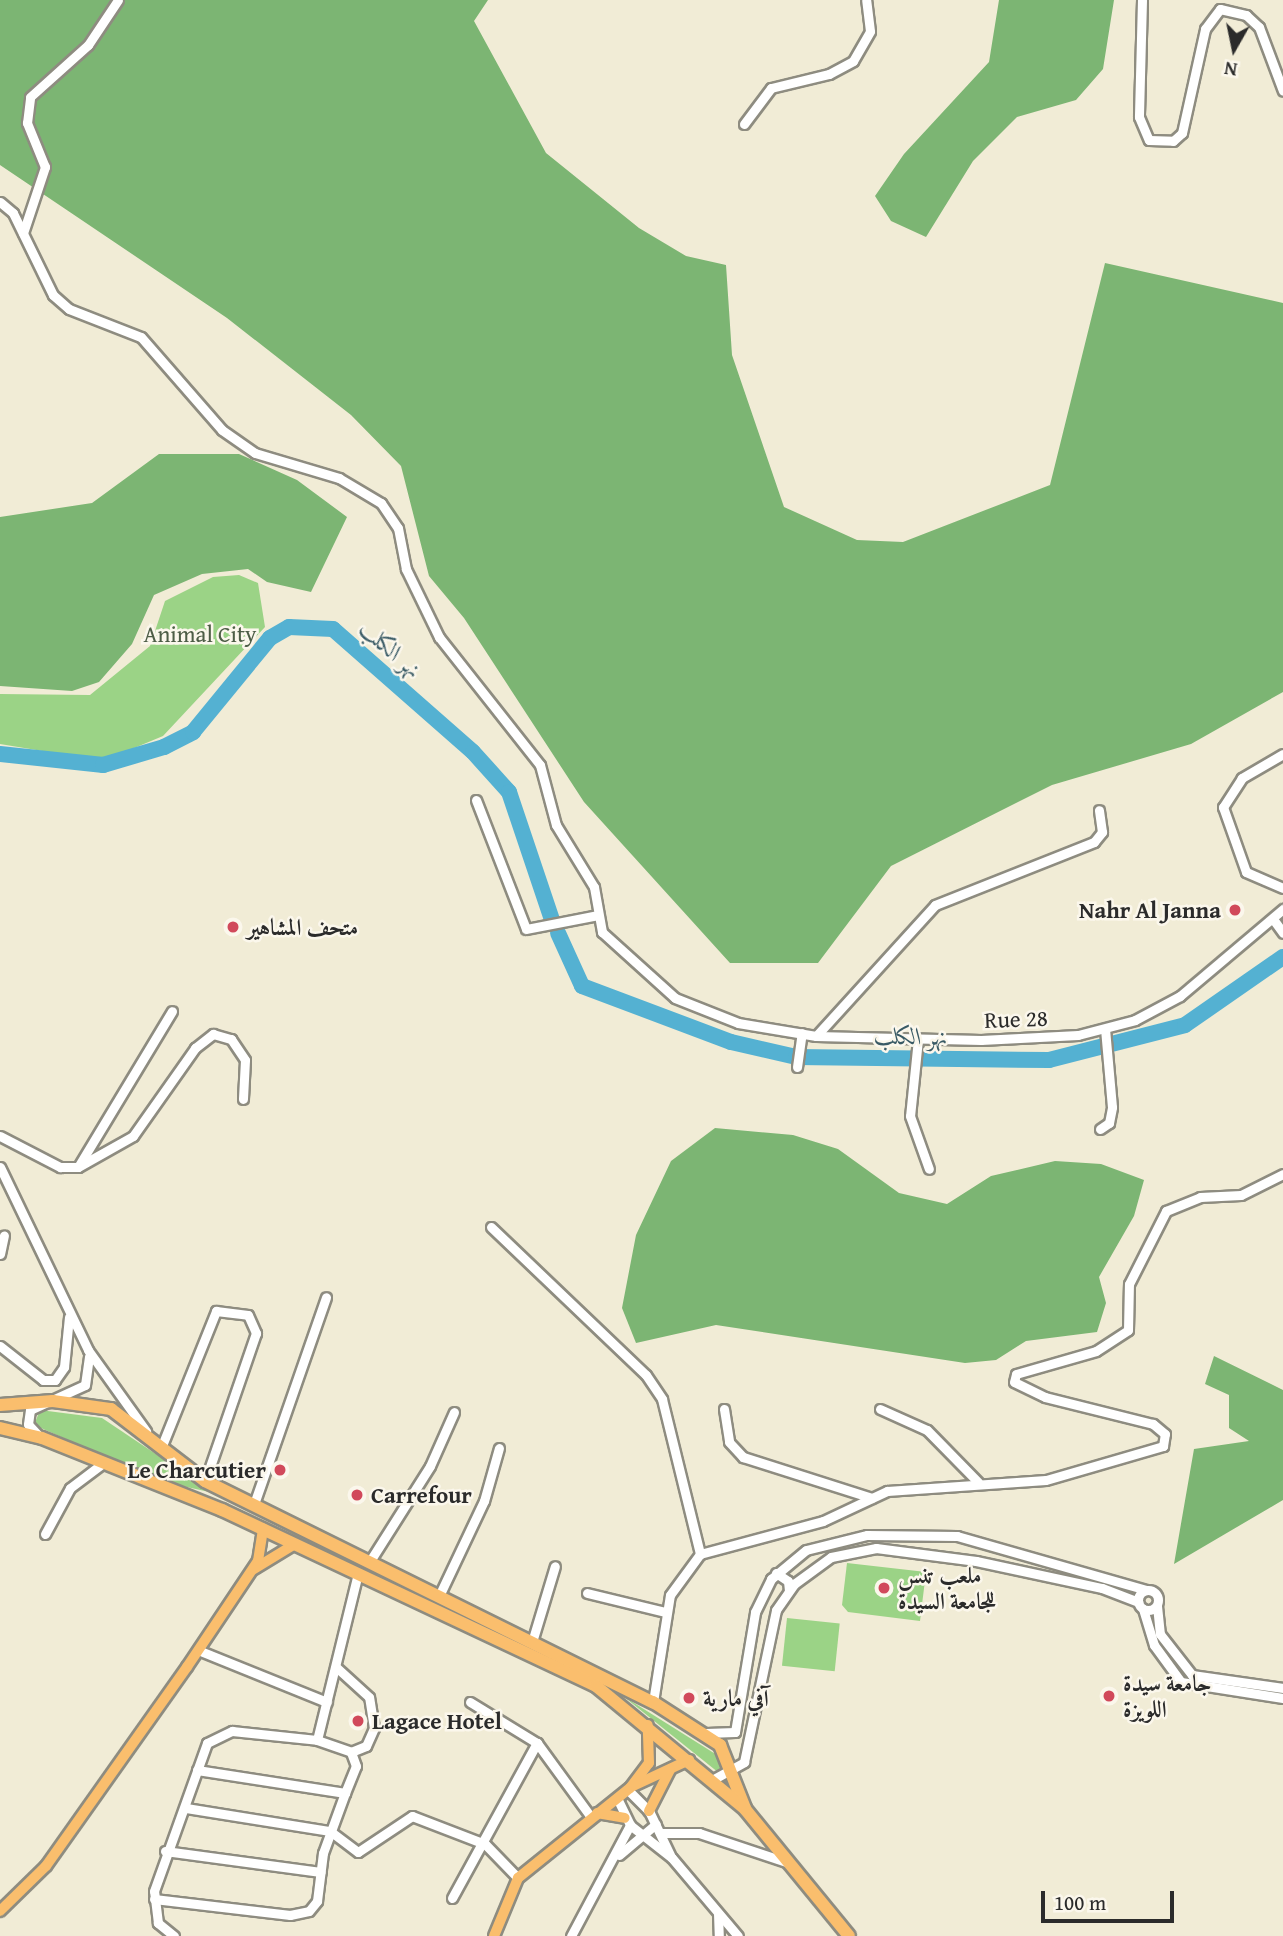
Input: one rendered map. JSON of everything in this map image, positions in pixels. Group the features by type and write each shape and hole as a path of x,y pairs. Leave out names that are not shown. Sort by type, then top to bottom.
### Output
{"highway":[{"path":"0,1405 53,1401 111,1409 205,1481 653,1702 706,1733 720,1745 734,1773 745,1809"},
{"path":"0,1428 42,1438 264,1528 596,1686 648,1725 745,1809 849,1936"}],"main road":[{"path":"0,1911 46,1866 198,1650 252,1571 264,1545 264,1528"},
{"path":"252,1571 295,1544"},
{"path":"629,1789 649,1763 648,1725"},
{"path":"494,1936 518,1878 629,1789 689,1760"},
{"path":"649,1811 671,1768"},
{"path":"594,1815 627,1821"}],"street":[{"path":"23,233 45,167 27,123 30,97 88,45 118,0"},
{"path":"744,124 771,88 829,75 853,61 870,31 866,0"},
{"path":"1142,0 1139,117 1149,140 1173,141 1182,133 1205,29 1220,9 1246,15 1259,27 1283,91"},
{"name":"Rue 28","path":"0,202 23,233 61,302 141,337 222,429 280,461 339,478 381,503 398,528 406,569 439,637 540,765 556,825 594,887 598,915 613,947 675,998 738,1023 801,1035 1037,1039 1106,1033 1180,996 1283,909"},
{"path":"1283,754 1242,778 1223,810 1246,872 1283,888"},
{"path":"476,800 526,929 598,915"},
{"path":"816,1036 935,905 1094,842 1102,832 1099,810"},
{"path":"1273,919 1282,931"},
{"path":"78,1167 172,1012"},
{"path":"1100,1129 1111,1116 1106,1033"},
{"path":"0,1136 60,1167 78,1167 133,1136 195,1048 213,1034 231,1039 245,1060 243,1099"},
{"path":"797,1067 801,1035"},
{"path":"918,1039 910,1116 929,1169"},
{"path":"0,1167 88,1350 157,1444 216,1311 248,1315 256,1333 205,1481"},
{"path":"653,1702 665,1612 682,1571 700,1554 823,1521 872,1498 978,1482 1055,1479 1163,1446 1165,1434 1153,1424 1045,1396 1014,1382 1016,1374 1096,1352 1128,1330 1129,1284 1166,1211 1200,1197 1241,1195 1283,1174"},
{"path":"491,1227 646,1376 662,1399 700,1554"},
{"path":"0,1254 4,1235"},
{"path":"254,1504 326,1297"},
{"path":"0,1346 43,1380 55,1380 64,1367 69,1315"},
{"path":"42,1438 30,1429 28,1415 85,1385 88,1350"},
{"path":"724,1409 729,1442 743,1457 872,1498"},
{"path":"880,1409 927,1430 978,1482"},
{"path":"370,1561 430,1466 454,1412"},
{"path":"439,1596 484,1501 499,1448"},
{"path":"45,1534 70,1488 102,1464"},
{"path":"735,1732 755,1612 776,1573 806,1550 838,1541 957,1536 1146,1590 1157,1594 1160,1634 1192,1675 1283,1688"},
{"path":"712,1780 734,1773 750,1746 768,1626 789,1590 831,1557 876,1548 1001,1566 1140,1605 1157,1606"},
{"path":"532,1642 555,1566"},
{"path":"317,1740 358,1573"},
{"path":"776,1573 788,1581 789,1590"},
{"path":"1146,1590 1140,1605 1154,1645 1181,1682 1283,1698"},
{"path":"587,1593 665,1612"},
{"path":"198,1650 327,1702"},
{"path":"174,1936 158,1923 154,1899 165,1851 186,1808 207,1743 222,1732 317,1740 351,1752 366,1746 376,1712 360,1686 336,1667"},
{"path":"470,1702 537,1743 594,1815"},
{"path":"706,1733 735,1732 750,1746"},
{"path":"452,1898 485,1844 537,1743"},
{"path":"154,1899 303,1913 317,1901 330,1831 356,1766 351,1752"},
{"path":"197,1770 345,1793"},
{"path":"629,1789 649,1811 672,1858"},
{"path":"617,1798 627,1821 672,1858 735,1935"},
{"path":"186,1808 330,1831 347,1849 361,1851 412,1816 485,1844 518,1878"},
{"path":"571,1936 617,1856 627,1821"},
{"path":"617,1856 658,1829 699,1833 790,1864"},
{"path":"165,1851 321,1872"},
{"path":"718,1913 719,1936"}],"green space":[{"path":"0,0 488,0 474,21 546,153 639,228 686,256 726,265 732,355 784,507 857,540 903,542 1050,485 1105,263 1283,303 1283,692 1191,744 1052,785 891,866 818,963 730,963 584,802 464,618 429,576 401,466 351,415 227,318 0,165"},
{"path":"999,0 1114,0 1103,69 1076,100 1017,117 973,161 926,237 891,221 875,196 904,154 989,62"},
{"path":"159,454 239,454 297,480 347,517 311,592 267,582 248,569 202,574 154,595 132,644 99,682 72,691 0,686 0,517 92,503"},
{"name":"Animal City","path":"239,575 258,583 265,627 163,736 103,761 0,744 0,694 90,695 150,646 165,601 213,577"},
{"path":"715,1128 793,1135 838,1149 899,1193 947,1204 991,1176 1055,1161 1101,1164 1144,1180 1134,1216 1099,1277 1106,1303 1097,1332 1026,1341 996,1360 965,1363 716,1325 636,1343 622,1308 636,1235 671,1161"},
{"path":"1214,1356 1283,1390 1283,1500 1174,1564 1194,1449 1249,1441 1229,1428 1229,1395 1205,1384"},
{"path":"40,1410 102,1418 214,1493 164,1482 34,1425"},
{"name":"ملعب تنس للجامعة السيدة","path":"847,1563 926,1572 920,1621 848,1612 842,1605"},
{"path":"787,1618 840,1624 835,1671 782,1666"},
{"path":"623,1696 717,1755 723,1772 719,1773"}],"waterway":[{"name":"نهر الكلب","path":"0,754 103,765 164,747 193,732 270,638 289,627 333,629 473,752 509,792 552,920"},
{"name":"نهر الكلب","path":"558,933 582,986 731,1042 796,1057 1049,1060 1185,1025 1283,957"}],"place":[{"name":"Nahr Al Janna","path":"1235,910"},
{"name":"متحف المشاهير","path":"233,927"},
{"name":"Le Charcutier","path":"280,1470"},
{"name":"Carrefour","path":"357,1495"},
{"name":"ملعب تنس للجامعة السيدة","path":"884,1588"},
{"name":"جامعة سيدة اللويزة","path":"1109,1696"},
{"name":"آفي مارية","path":"689,1698"},
{"name":"Lagace Hotel","path":"358,1721"}]}
